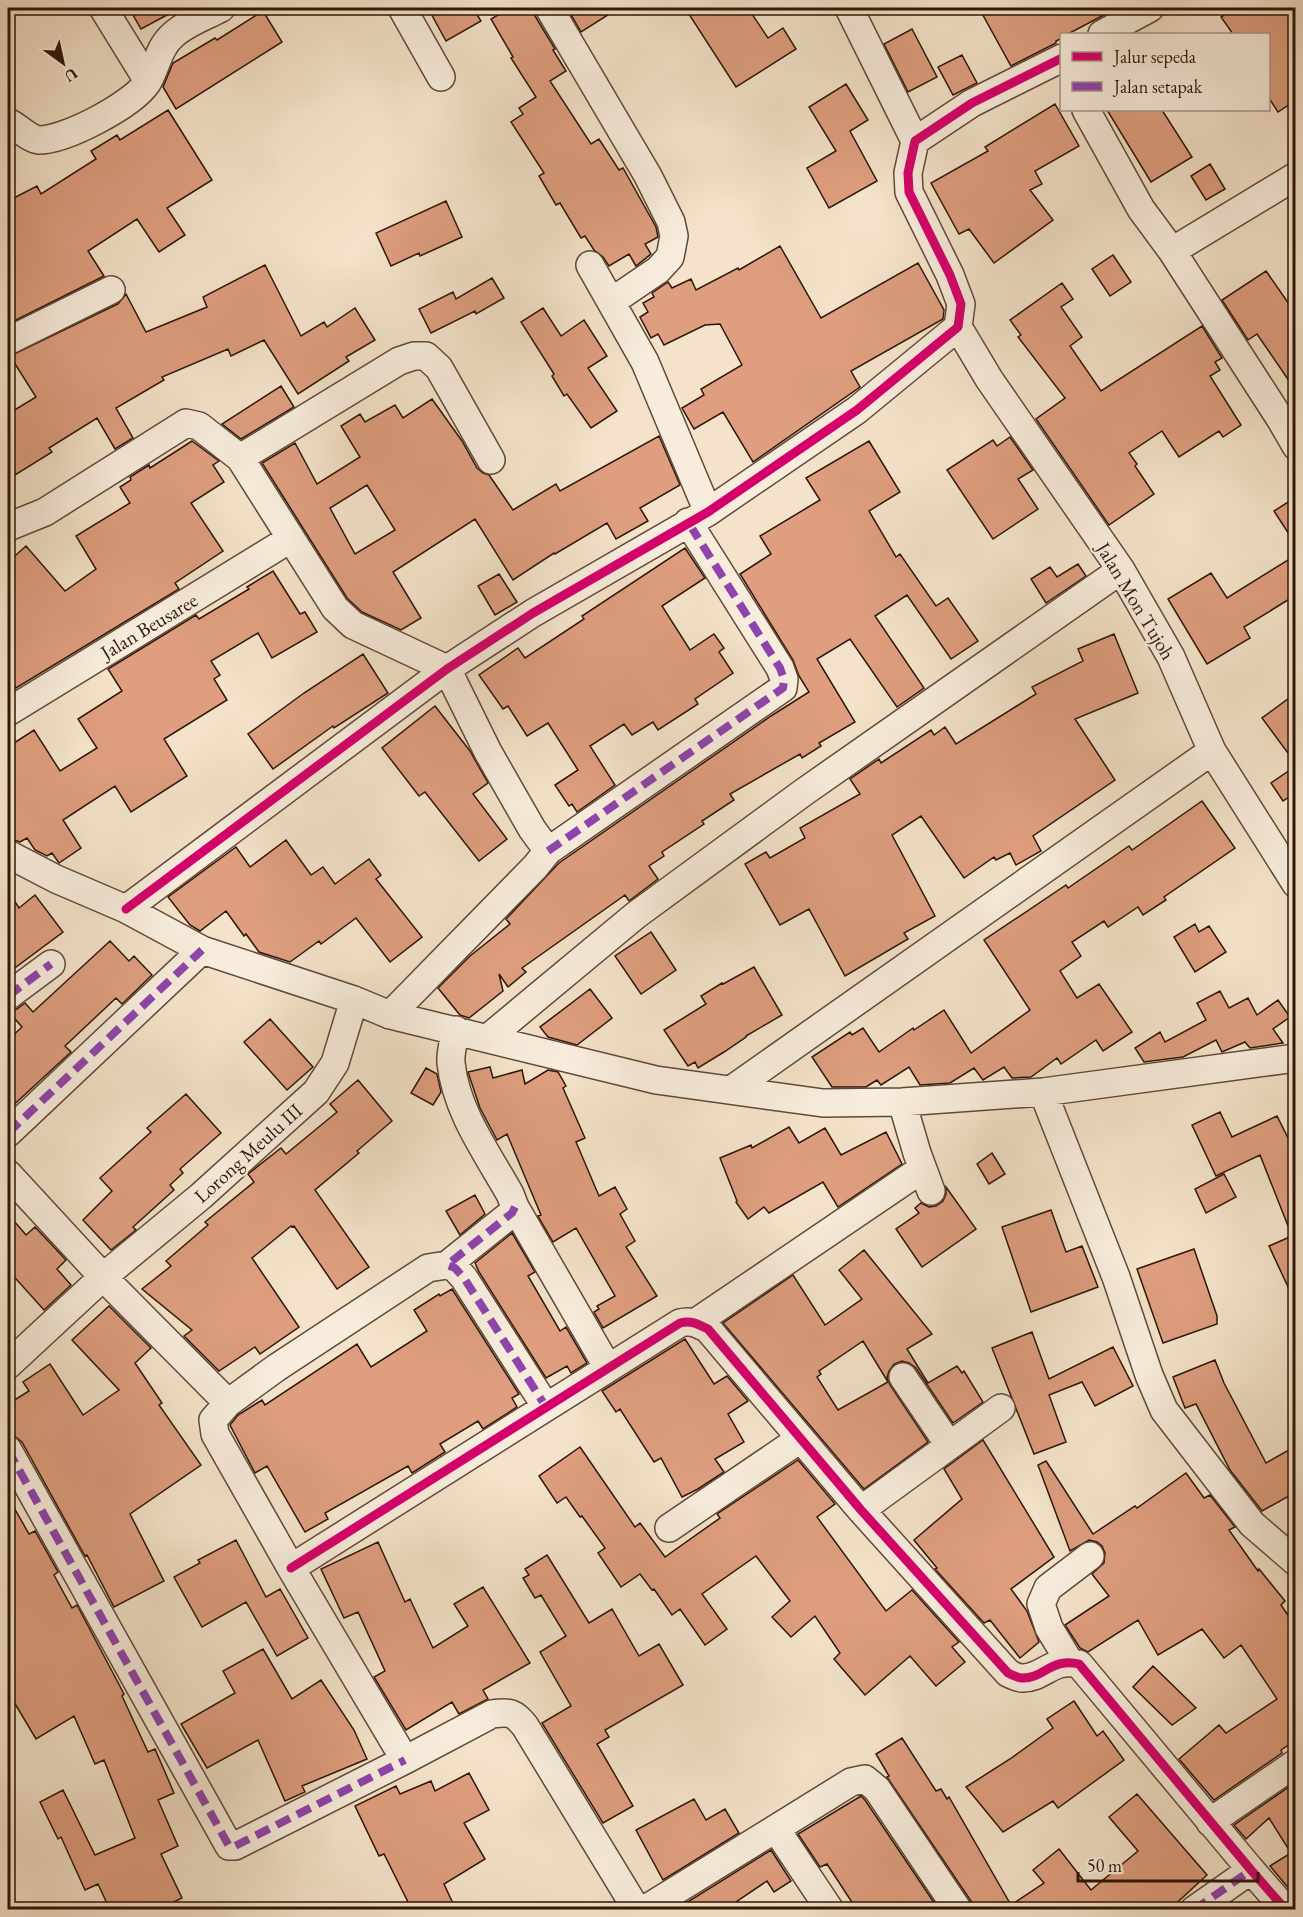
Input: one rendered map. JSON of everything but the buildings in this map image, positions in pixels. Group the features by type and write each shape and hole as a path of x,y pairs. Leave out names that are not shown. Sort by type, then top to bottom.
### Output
{"street":[{"path":"103,8 148,81"},
{"path":"8,122 37,140 62,136 88,125 139,93 148,81 166,42 192,14 221,8"},
{"path":"402,8 441,77"},
{"path":"549,8 648,176 670,222 674,236 670,257 658,270 611,302"},
{"path":"126,909 447,669 533,613 698,517 857,410 958,327 961,304 950,275 909,192 908,173 915,141 849,8"},
{"path":"1104,33 1150,8"},
{"path":"915,141 972,103 1060,61"},
{"path":"1087,111 1141,209 1172,251 1296,446"},
{"path":"1172,251 1296,176"},
{"path":"390,1015 548,851 783,688 784,679 780,668 698,517 645,362 590,265"},
{"path":"8,341 111,290"},
{"name":"Jalan Mon Tujoh","path":"958,327 989,379 1121,570 1171,657 1212,751 1296,884"},
{"path":"240,458 399,361 414,356 426,356 439,368 491,460"},
{"path":"8,527 45,512 186,423 199,426 240,458 335,608 353,625 447,669 488,752 532,829 548,851"},
{"name":"Jalan Beusaree","path":"8,712 290,538"},
{"path":"488,1038 636,915 804,792 1121,570"},
{"path":"731,1090 1212,751"},
{"path":"8,854 56,879 126,909 202,950 354,1000 390,1015 656,1080 823,1103 902,1102 1043,1092 1296,1058"},
{"path":"8,1133 202,950"},
{"path":"8,996 51,964"},
{"name":"Lorong Meulu III","path":"8,1365 103,1277 201,1196 316,1092 334,1064 354,1000"},
{"path":"456,1030 451,1060 456,1092 469,1121 515,1207 608,1368"},
{"path":"1043,1092 1116,1277 1149,1375 1164,1410 1252,1524 1296,1562"},
{"path":"695,1323 927,1180 902,1102"},
{"path":"8,1174 103,1277 228,1402"},
{"path":"447,1265 512,1213 515,1207"},
{"path":"405,1760 291,1568 215,1434 213,1420 228,1402 276,1368 428,1268 447,1265 455,1268 464,1278 546,1407"},
{"path":"291,1568 680,1323 689,1320 708,1329 861,1509 1008,1673 1022,1678 1035,1675 1055,1664 1069,1661 1079,1664 1286,1910"},
{"path":"903,1377 949,1445"},
{"path":"861,1509 1001,1408"},
{"path":"669,1528 800,1439"},
{"path":"8,1450 229,1846 235,1846 492,1714 508,1712 516,1716 525,1726 637,1910"},
{"path":"1069,1661 1049,1628 1041,1604 1048,1588 1090,1556"},
{"path":"1210,1822 1296,1763"},
{"path":"644,1910 851,1782 865,1779 877,1788 957,1910"},
{"path":"776,1829 830,1910"},
{"path":"1194,1910 1251,1870"}],"marked path":[{"path":"548,851 783,688 784,679 780,668 688,522"},
{"path":"8,1133 202,950"},
{"path":"8,996 51,964"},
{"path":"515,1207 512,1213 447,1265 455,1268 464,1278 546,1407"},
{"path":"8,1450 229,1846 235,1846 405,1760"},
{"path":"1194,1910 1251,1870"}],"cycle path":[{"path":"126,909 447,669 533,613 708,512 857,410 958,327 961,304 950,275 909,192 908,173 915,141 972,103 1060,59"},
{"path":"291,1568 680,1323 698,1324 708,1329 861,1510 1008,1673 1020,1678 1029,1677 1062,1663 1079,1664 1286,1910"}]}
